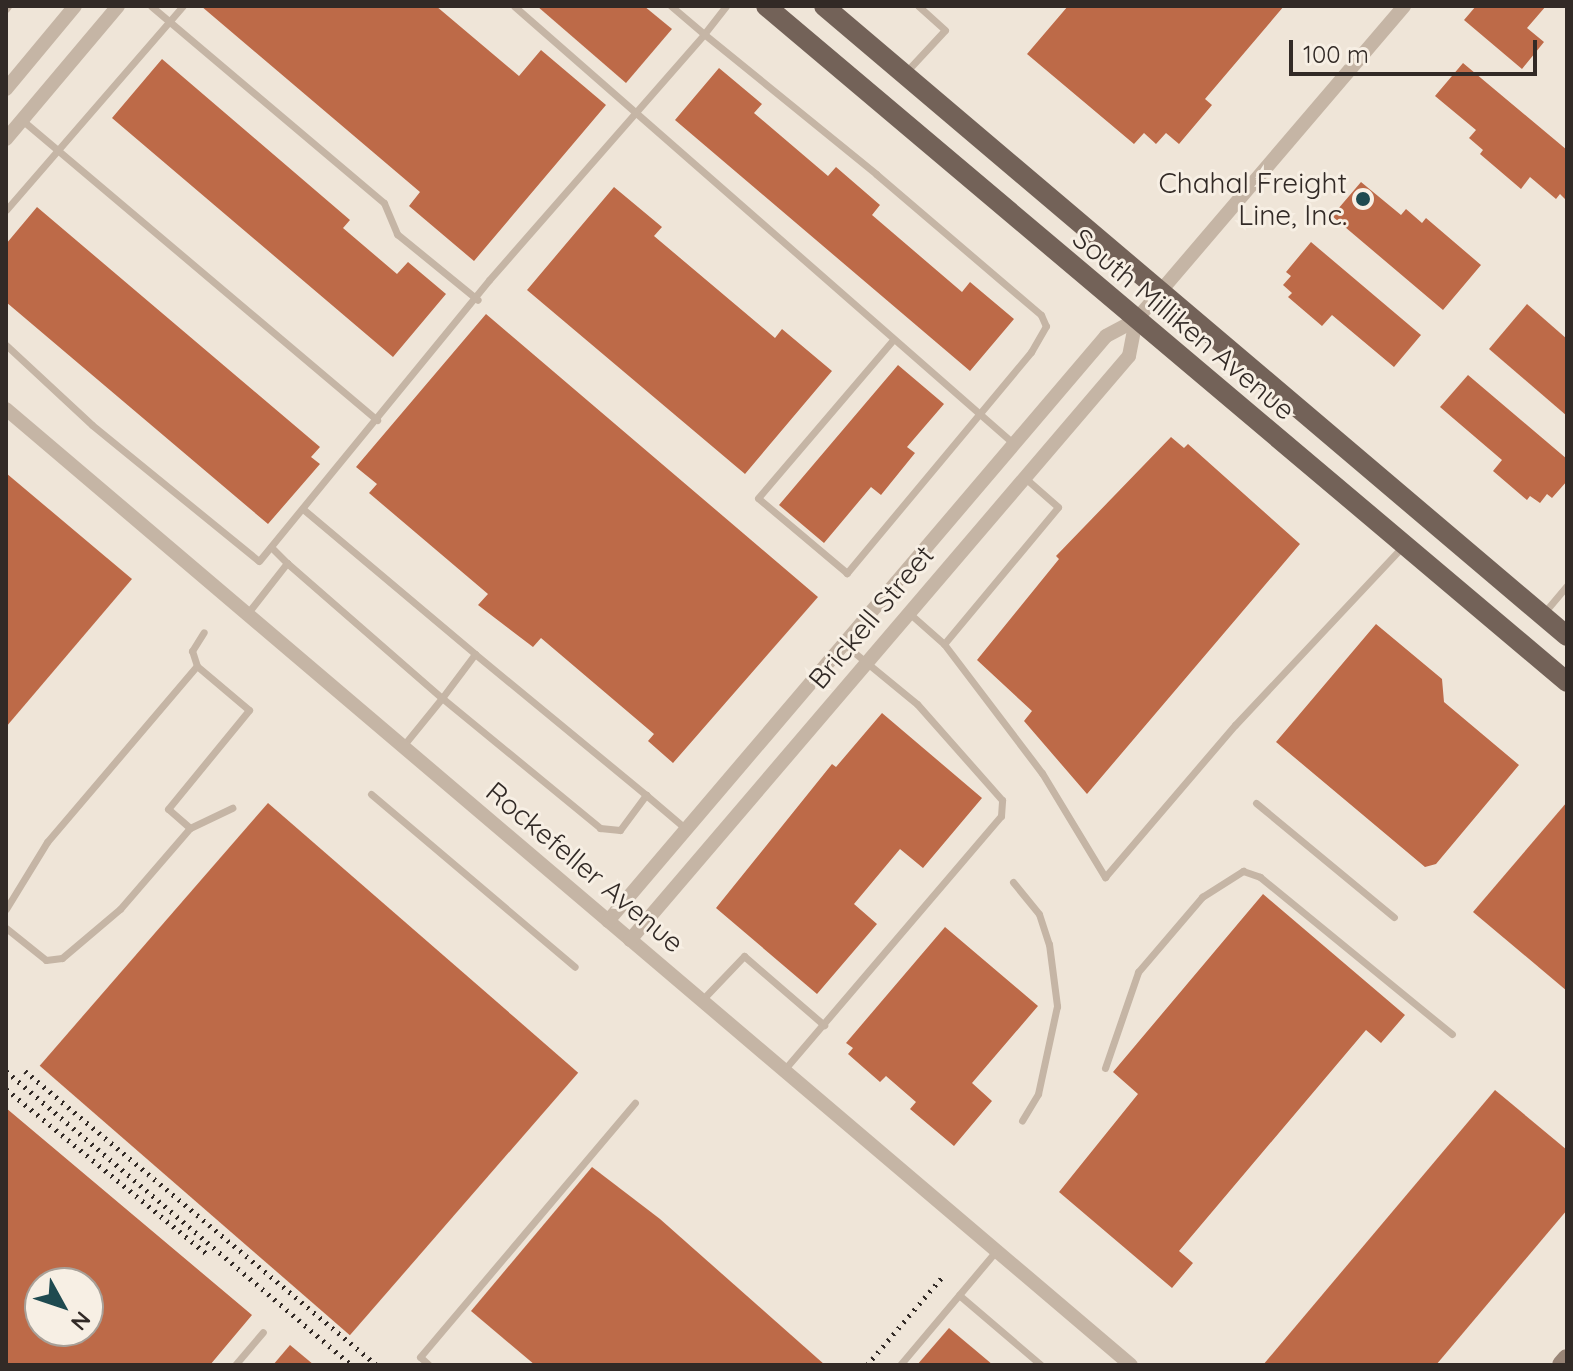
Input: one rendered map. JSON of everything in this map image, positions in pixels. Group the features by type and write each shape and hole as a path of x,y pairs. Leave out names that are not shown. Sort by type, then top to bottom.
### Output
{"main road":[{"name":"South Milliken Avenue","path":"766,6 1567,682"},
{"name":"South Milliken Avenue","path":"824,6 1567,636"},
{"path":"1562,1365 1567,1359"}],"street":[{"path":"6,89 75,6"},
{"path":"6,139 118,6"},
{"name":"Brickell Street","path":"608,921 1106,336 1136,320 1404,6"},
{"name":"Brickell Street","path":"630,940 1129,356 1136,320"},
{"name":"Rockefeller Avenue","path":"6,409 997,1250 1121,1362"}],"lane":[{"path":"151,6 384,203 397,234 478,300"},
{"path":"6,210 183,6"},
{"path":"514,6 635,116 1013,443"},
{"path":"671,6 1041,315 1046,326 1031,352 847,573 758,498 893,340"},
{"path":"6,345 92,425 259,561 478,300 489,280 635,116 726,6"},
{"path":"904,74 945,30 918,6"},
{"path":"22,120 377,420"},
{"path":"944,644 1058,507 1025,478"},
{"path":"303,509 686,829"},
{"path":"909,613 944,644 1042,773 1105,877 1235,725 1404,545"},
{"path":"271,547 442,698 600,828 620,830 646,795"},
{"path":"247,614 287,563"},
{"path":"1542,615 1567,585"},
{"path":"190,828 168,809 249,710 197,666 192,651 204,632"},
{"path":"784,1070 1001,816 1002,800 917,704 844,644"},
{"path":"403,746 475,654"},
{"path":"6,909 47,842 197,666"},
{"path":"371,794 575,967"},
{"path":"1256,803 1394,917"},
{"path":"6,928 46,960 62,958 120,909 190,828 232,808"},
{"path":"1105,1068 1138,972 1202,897 1243,871 1260,877 1452,1034"},
{"path":"1013,882 1039,914 1049,944 1057,1006 1038,1094 1022,1121"},
{"path":"702,1001 744,956 824,1025"},
{"path":"429,1365 420,1357 635,1103"},
{"path":"900,1365 997,1250"},
{"path":"959,1295 1041,1365"},
{"path":"235,1365 263,1332"}],"building":[{"path":"201,6 436,6 519,76 541,50 606,105 474,261 409,206 420,192"},
{"path":"537,6 644,6 672,29 626,83"},
{"path":"1068,6 1284,6 1205,99 1212,105 1179,144 1166,133 1156,144 1144,133 1134,144 1027,54"},
{"path":"1476,6 1546,6 1527,28 1544,42 1522,69 1464,20"},
{"path":"162,59 350,220 343,228 397,274 408,262 446,294 393,357 112,118"},
{"path":"1463,63 1567,150 1567,201 1560,194 1556,199 1530,177 1521,189 1480,154 1483,150 1469,138 1476,130 1435,96"},
{"path":"719,68 762,104 754,113 828,176 836,167 880,205 872,215 962,292 970,282 1014,319 970,371 675,120"},
{"path":"1361,182 1401,215 1406,209 1422,223 1426,218 1481,265 1443,310 1332,216"},
{"path":"614,187 662,227 654,236 775,338 782,329 832,371 745,474 527,290"},
{"path":"37,207 320,447 311,457 320,464 268,524 6,302 6,244"},
{"path":"1311,242 1421,335 1394,367 1332,315 1322,326 1288,297 1292,293 1283,285 1291,276 1286,272"},
{"path":"1527,304 1567,339 1567,416 1489,349"},
{"path":"486,314 818,597 673,763 648,741 654,734 541,638 533,647 478,605 488,594 369,493 377,484 356,467"},
{"path":"898,365 944,404 907,447 915,453 881,495 871,487 824,543 779,505"},
{"path":"1468,375 1567,459 1567,481 1552,498 1547,494 1540,503 1530,496 1527,500 1493,471 1502,460 1440,407"},
{"path":"1171,437 1184,448 1188,444 1300,544 1087,794 1024,721 1032,711 977,660 1059,559 1056,556"},
{"path":"6,473 132,579 6,727"},
{"path":"1376,624 1442,679 1444,702 1519,765 1436,864 1425,867 1276,742"},
{"path":"882,713 982,798 923,868 900,849 854,904 877,924 817,994 716,908 832,764 836,767"},
{"path":"1567,802 1567,991 1473,912"},
{"path":"268,803 578,1073 350,1335 40,1066"},
{"path":"1263,894 1405,1015 1381,1043 1366,1030 1179,1251 1193,1263 1172,1288 1059,1192 1138,1094 1113,1072"},
{"path":"945,927 1038,1006 972,1083 992,1101 954,1146 910,1109 916,1102 886,1076 880,1082 848,1054 853,1048 846,1043"},
{"path":"1495,1090 1567,1150 1567,1210 1436,1365 1263,1365"},
{"path":"6,1108 252,1315 210,1365 6,1365"},
{"path":"592,1167 660,1219 825,1365 535,1365 471,1311"},
{"path":"949,1328 993,1365 917,1365"},
{"path":"290,1345 314,1365 273,1365"}],"railway":[{"path":"6,1071 352,1365"},
{"path":"25,1071 377,1365"},
{"path":"6,1089 207,1254"},
{"path":"867,1365 943,1276"}],"place":[{"name":"Chahal Freight Line, Inc.","path":"1363,199"}]}
